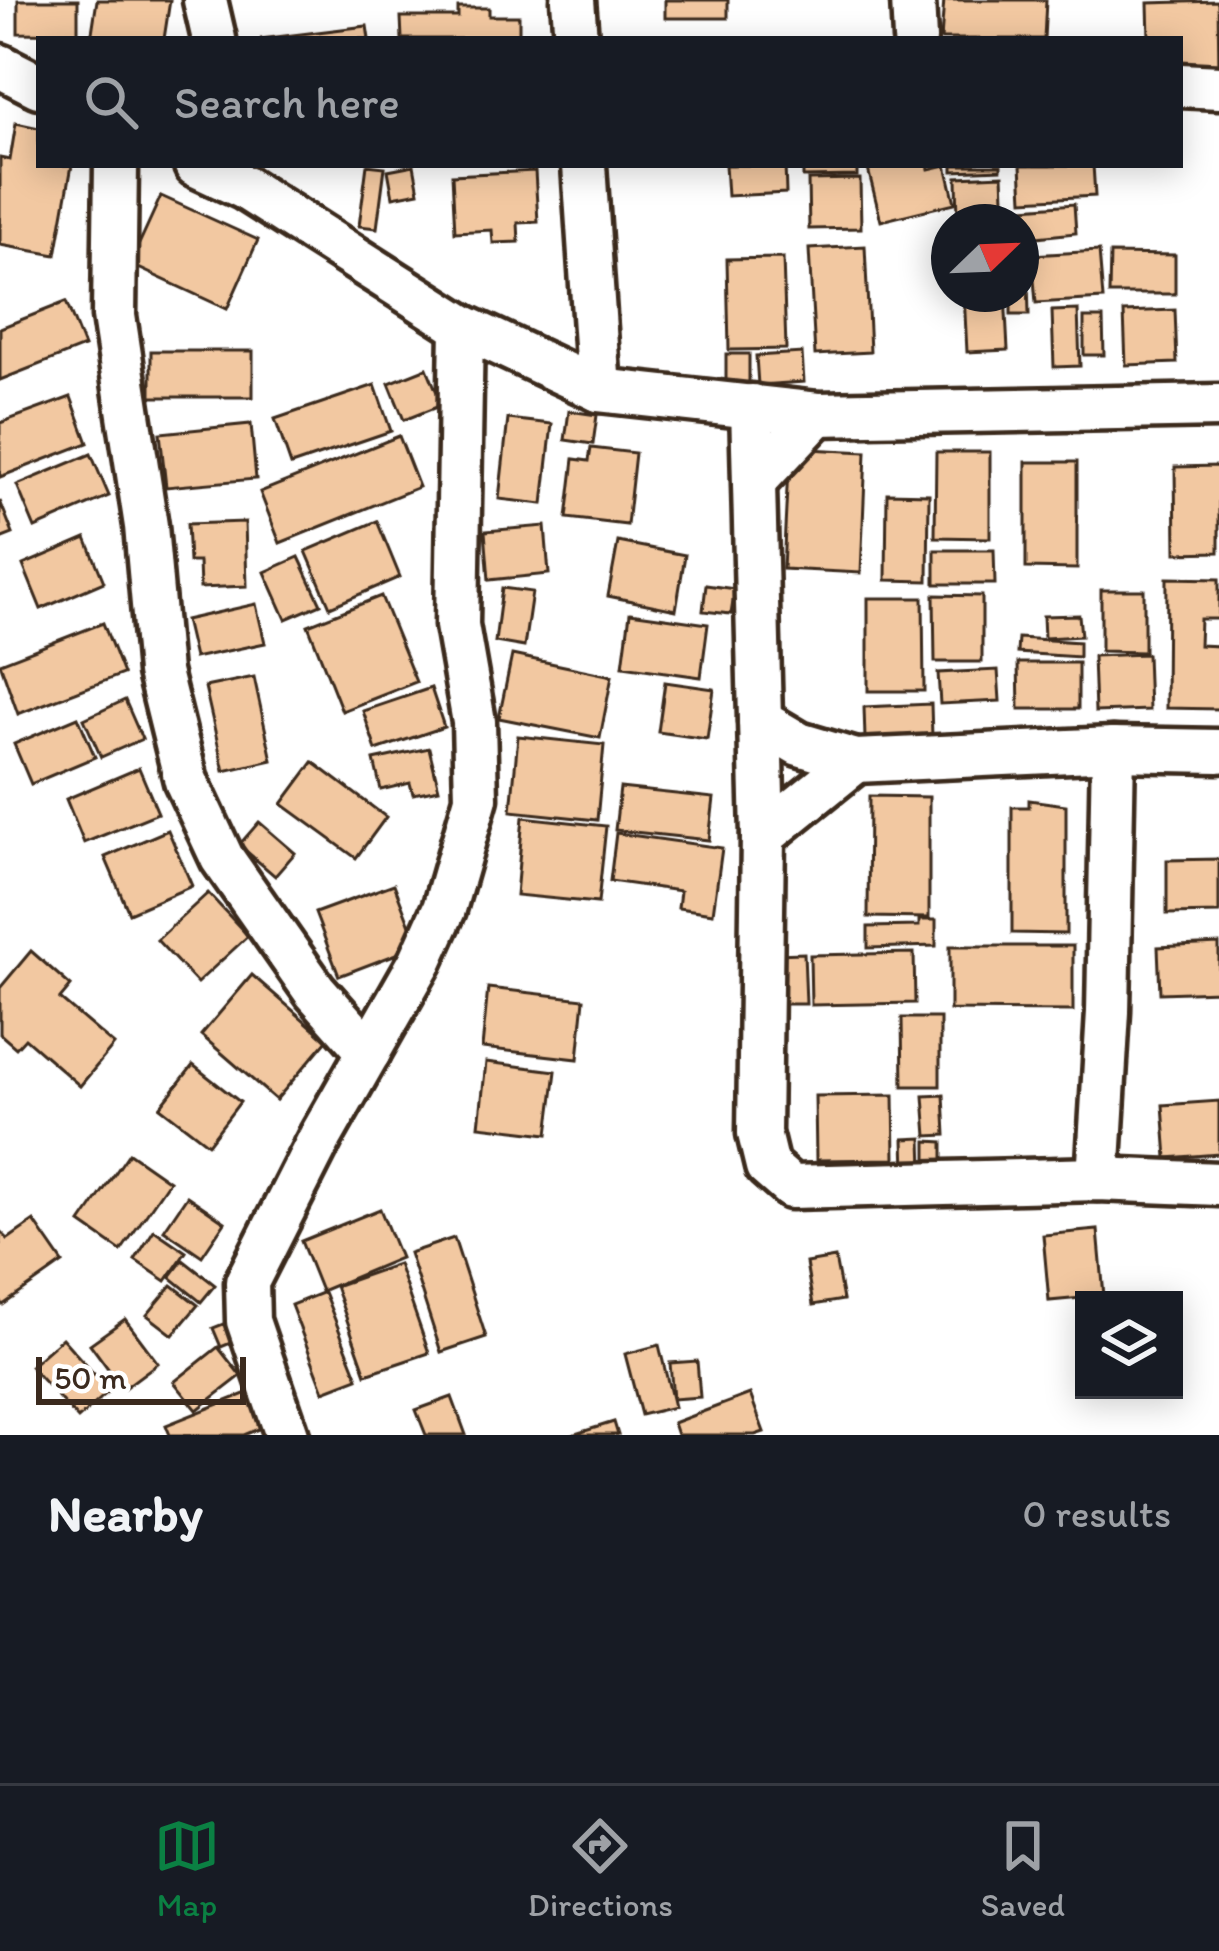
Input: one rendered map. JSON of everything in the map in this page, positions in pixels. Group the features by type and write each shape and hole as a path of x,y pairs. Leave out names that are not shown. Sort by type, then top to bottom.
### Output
{"street":[{"path":"205,0 213,36"},
{"path":"573,0 576,36"},
{"path":"913,0 915,36"},
{"path":"0,65 36,84"},
{"path":"1183,85 1219,87"},
{"path":"116,168 114,316 146,526 159,672 186,781 222,857 314,991 369,1052"},
{"path":"209,168 243,176 463,326 599,390 818,414 1219,406"},
{"path":"584,168 599,390"},
{"path":"287,1435 248,1321 247,1282 321,1136 421,960 444,909 476,798 474,722 457,625 463,326"},
{"path":"752,406 763,836 759,1133 766,1166 791,1187 1098,1179 1219,1184"},
{"path":"755,481 818,414"},
{"path":"760,721 799,744 856,761 1113,748 1219,751"},
{"path":"1098,1179 1108,1012 1113,748"},
{"path":"763,836 856,761"}],"building":[{"path":"18,0 78,0 78,34 18,33"},
{"path":"97,0 170,0 164,36 91,36"},
{"path":"665,0 728,0 728,18 665,18"},
{"path":"944,0 1046,0 1044,36 941,36"},
{"path":"1218,1 1219,74 1183,74 1183,36 1149,36 1148,3"},
{"path":"458,8 489,8 489,16 519,16 519,36 402,36 401,17 458,17"},
{"path":"367,26 369,36 285,36"},
{"path":"16,123 36,127 36,168 71,168 56,255 0,245 0,158 10,160"},
{"path":"367,168 385,168 377,228 359,226"},
{"path":"415,168 419,192 393,197 388,170"},
{"path":"725,168 785,168 786,193 727,196"},
{"path":"803,168 857,168 857,176 803,177"},
{"path":"868,168 947,168 955,203 931,204 931,209 881,221"},
{"path":"953,168 1001,168 1001,169"},
{"path":"1021,168 1093,168 1095,196 1023,200"},
{"path":"535,171 538,222 518,223 519,242 493,243 492,230 455,232 452,175"},
{"path":"1003,175 1004,204 958,204 957,177"},
{"path":"860,179 861,228 809,229 808,180"},
{"path":"161,196 258,240 227,309 130,264"},
{"path":"1074,204 1076,233 1039,237 1039,207"},
{"path":"865,246 870,352 815,355 809,249"},
{"path":"1099,251 1103,299 1039,303 1039,255"},
{"path":"1110,254 1175,255 1175,294 1109,294"},
{"path":"783,258 786,349 729,350 727,259"},
{"path":"66,302 84,347 0,380 0,328"},
{"path":"1078,310 1080,366 1054,367 1052,311"},
{"path":"1175,310 1177,363 1126,365 1124,312"},
{"path":"965,312 1006,312 1008,350 967,352"},
{"path":"1084,318 1103,318 1104,355 1084,355"},
{"path":"151,351 253,351 253,397 151,397"},
{"path":"802,353 804,382 758,385 756,356"},
{"path":"726,354 749,354 749,385 726,385"},
{"path":"427,368 442,405 404,420 389,383"},
{"path":"375,385 391,431 291,465 275,419"},
{"path":"71,397 88,443 0,477 0,423"},
{"path":"569,411 597,415 593,444 565,440"},
{"path":"508,419 552,424 543,504 499,499"},
{"path":"251,424 256,479 166,487 160,433"},
{"path":"399,436 419,487 280,543 260,492"},
{"path":"591,448 635,453 627,525 567,518 574,459 589,461"},
{"path":"789,448 866,452 861,573 783,569"},
{"path":"936,452 990,452 990,538 935,537"},
{"path":"91,454 109,496 35,528 17,485"},
{"path":"1026,462 1077,462 1077,569 1026,568"},
{"path":"1219,466 1219,552 1176,553 1175,467"},
{"path":"887,493 929,494 928,581 886,580"},
{"path":"0,501 13,534 0,539"},
{"path":"377,521 400,577 330,607 306,551"},
{"path":"245,522 247,586 200,588 199,562 189,562 187,524"},
{"path":"545,526 549,574 489,580 485,531"},
{"path":"86,538 104,582 41,609 23,565"},
{"path":"618,542 685,555 676,610 608,596"},
{"path":"935,550 994,550 995,584 935,584"},
{"path":"299,557 321,604 286,619 265,572"},
{"path":"1167,578 1219,579 1219,619 1200,619 1199,645 1219,646 1219,709 1166,708"},
{"path":"706,585 735,589 731,614 703,611"},
{"path":"502,588 532,592 524,647 495,642"},
{"path":"1101,590 1144,590 1144,652 1101,651"},
{"path":"934,595 982,596 982,662 935,662"},
{"path":"381,596 416,682 342,711 308,625"},
{"path":"868,598 923,598 924,691 868,691"},
{"path":"256,604 265,643 194,658 185,620"},
{"path":"630,613 708,624 701,677 623,666"},
{"path":"1079,615 1081,636 1044,638 1043,616"},
{"path":"103,623 123,674 18,714 0,663"},
{"path":"1018,638 1079,642 1079,657 1017,653"},
{"path":"1147,654 1149,710 1095,712 1093,656"},
{"path":"512,655 612,676 600,738 499,718"},
{"path":"1018,663 1078,663 1078,709 1019,709"},
{"path":"998,670 1000,701 940,704 938,673"},
{"path":"254,677 272,760 224,771 205,687"},
{"path":"665,682 714,689 707,739 658,732"},
{"path":"431,688 444,727 376,750 363,711"},
{"path":"125,700 142,739 101,757 84,719"},
{"path":"931,704 932,737 865,739 864,707"},
{"path":"78,717 95,757 31,784 14,744"},
{"path":"518,736 604,745 597,820 511,811"},
{"path":"429,748 439,789 413,794 410,783 381,790 374,760"},
{"path":"313,762 386,817 356,858 282,804"},
{"path":"139,768 158,813 84,843 66,799"},
{"path":"620,788 714,798 709,840 615,830"},
{"path":"869,796 929,797 929,918 868,917"},
{"path":"1029,800 1066,805 1066,934 1012,933 1012,807 1029,807"},
{"path":"523,817 606,826 598,903 516,895"},
{"path":"259,822 295,853 275,876 239,845"},
{"path":"168,830 192,886 129,913 105,857"},
{"path":"616,833 722,848 713,913 678,908 680,891 610,881"},
{"path":"1219,859 1219,913 1167,914 1167,860"},
{"path":"394,884 418,946 339,976 315,913"},
{"path":"208,893 248,936 197,983 157,940"},
{"path":"919,920 936,920 936,946 868,948 868,927 919,926"},
{"path":"1219,944 1219,991 1160,993 1158,947"},
{"path":"950,946 1073,946 1073,1011 950,1010"},
{"path":"31,951 71,986 60,999 114,1045 80,1086 25,1038 16,1048 0,1034 0,988"},
{"path":"804,953 806,1004 776,1004 774,954"},
{"path":"914,953 915,1003 811,1005 810,955"},
{"path":"252,975 327,1040 276,1100 201,1035"},
{"path":"488,988 584,999 578,1059 482,1048"},
{"path":"902,1018 940,1018 940,1086 903,1086"},
{"path":"486,1062 556,1071 548,1134 479,1126"},
{"path":"193,1065 240,1102 208,1144 160,1107"},
{"path":"894,1095 895,1159 816,1160 815,1096"},
{"path":"944,1095 946,1135 927,1136 924,1096"},
{"path":"1219,1101 1219,1154 1167,1158 1163,1105"},
{"path":"922,1138 923,1170 905,1171 904,1139"},
{"path":"927,1141 943,1142 943,1168 927,1168"},
{"path":"129,1153 169,1181 121,1251 81,1223"},
{"path":"187,1196 225,1222 202,1256 164,1230"},
{"path":"380,1209 400,1258 321,1291 301,1241"},
{"path":"34,1221 63,1263 3,1305 0,1231 8,1239"},
{"path":"154,1230 186,1252 166,1281 135,1260"},
{"path":"1098,1230 1104,1291 1075,1291 1075,1299 1049,1301 1043,1235"},
{"path":"454,1238 486,1337 441,1352 409,1253"},
{"path":"835,1258 843,1300 813,1305 806,1263"},
{"path":"183,1260 215,1285 201,1302 170,1277"},
{"path":"398,1264 429,1353 366,1374 335,1286"},
{"path":"172,1285 198,1305 173,1335 147,1315"},
{"path":"324,1292 358,1378 324,1391 291,1305"},
{"path":"125,1319 158,1363 123,1389 90,1344"},
{"path":"231,1321 238,1340 221,1347 213,1328"},
{"path":"62,1338 109,1391 78,1419 30,1366"},
{"path":"659,1345 674,1407 641,1415 625,1354"},
{"path":"218,1347 241,1376 197,1410 174,1382"},
{"path":"697,1361 700,1397 673,1399 670,1363"},
{"path":"252,1391 266,1426 244,1435 170,1435 166,1425"},
{"path":"750,1394 764,1432 677,1435 673,1423"},
{"path":"452,1397 466,1435 426,1435 416,1410"},
{"path":"614,1422 618,1435 572,1435"}]}
